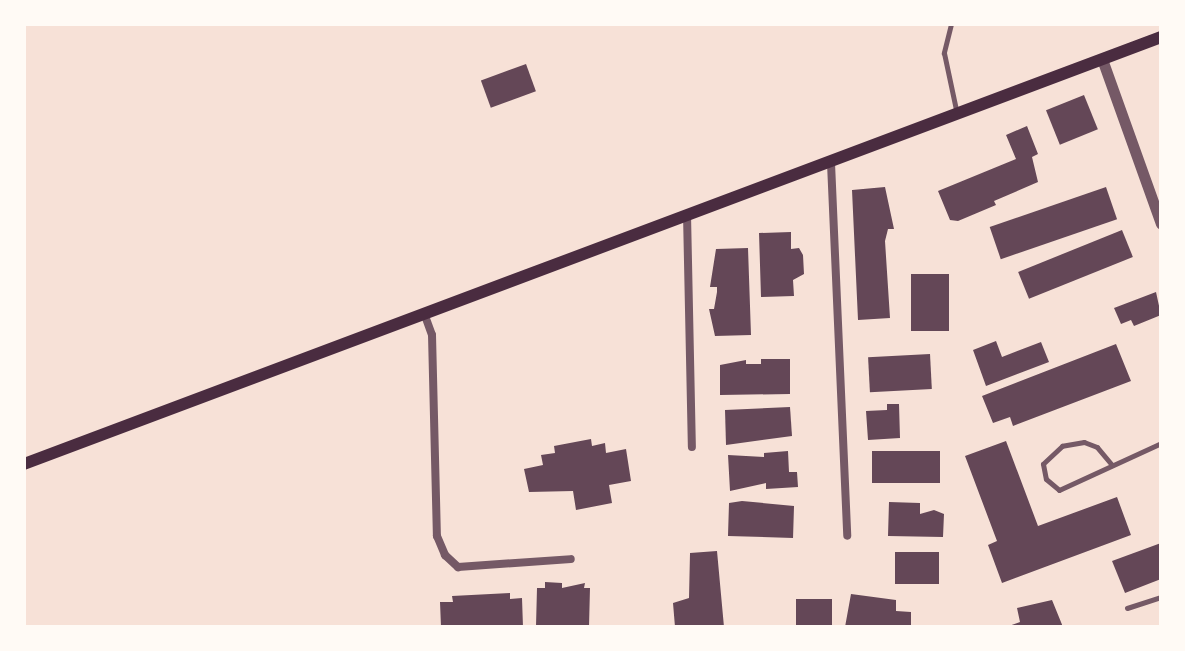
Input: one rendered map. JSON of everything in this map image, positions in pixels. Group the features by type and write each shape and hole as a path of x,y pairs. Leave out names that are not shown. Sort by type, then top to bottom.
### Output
{"main road":[{"path":"24,464 1161,37"}],"street":[{"path":"1102,59 1161,224"},
{"path":"831,163 847,536"},
{"path":"687,214 692,447"},
{"path":"424,313 432,335 437,536 445,555 458,567 571,559"}],"lane":[{"path":"951,24 944,53 958,115"},
{"path":"1112,465 1097,447 1084,442 1062,446 1043,464 1046,479 1059,490 1161,443"},
{"path":"1127,608 1161,597"}],"building":[{"path":"526,64 536,91 491,108 481,80"},
{"path":"1084,95 1098,129 1060,145 1046,110"},
{"path":"1027,126 1038,154 1032,157 1038,182 994,201 996,205 958,221 950,220 938,191 1016,159 1006,135"},
{"path":"885,187 894,229 888,229 885,241 890,318 858,320 852,190"},
{"path":"1106,187 1117,219 1001,259 990,227"},
{"path":"1122,230 1133,257 1029,299 1018,272"},
{"path":"791,232 791,249 799,248 803,255 804,274 793,280 794,296 761,297 759,233"},
{"path":"748,248 751,335 715,336 709,309 714,309 717,292 717,287 710,287 716,249"},
{"path":"911,274 949,274 949,331 911,331"},
{"path":"1156,292 1161,315 1134,326 1131,320 1121,324 1114,308"},
{"path":"996,341 1002,357 1041,342 1049,362 986,386 973,350"},
{"path":"1116,344 1131,381 1013,426 1010,417 993,423 982,396"},
{"path":"930,354 932,389 870,392 868,357"},
{"path":"761,359 790,359 790,394 720,395 720,365 746,360 746,364 761,364"},
{"path":"887,404 899,404 900,438 868,440 866,411 887,410"},
{"path":"790,407 792,436 726,445 725,410"},
{"path":"591,439 592,446 605,443 606,453 626,449 631,481 609,485 612,503 576,510 573,491 529,492 524,469 543,465 541,455 555,453 554,446"},
{"path":"1006,441 1038,526 1117,497 1131,535 1002,583 988,545 997,541 965,456"},
{"path":"788,451 789,472 797,472 798,487 766,489 766,483 730,491 728,455 764,457 764,453"},
{"path":"872,451 940,451 940,483 872,483"},
{"path":"742,501 794,506 793,538 728,536 729,503"},
{"path":"889,502 920,503 920,514 934,510 944,514 943,537 888,536"},
{"path":"1161,543 1161,579 1125,593 1112,561"},
{"path":"717,551 724,627 675,627 673,603 689,598 690,553"},
{"path":"895,552 939,552 939,584 895,584"},
{"path":"545,582 562,583 562,588 585,583 584,588 590,588 589,627 536,626 537,588 545,588"},
{"path":"510,593 510,599 522,598 523,627 441,627 440,602 453,602 452,596"},
{"path":"851,594 896,600 896,611 911,612 911,627 845,627"},
{"path":"796,599 832,599 832,626 796,626"},
{"path":"1052,600 1063,627 1006,627 1020,622 1017,608"}]}
